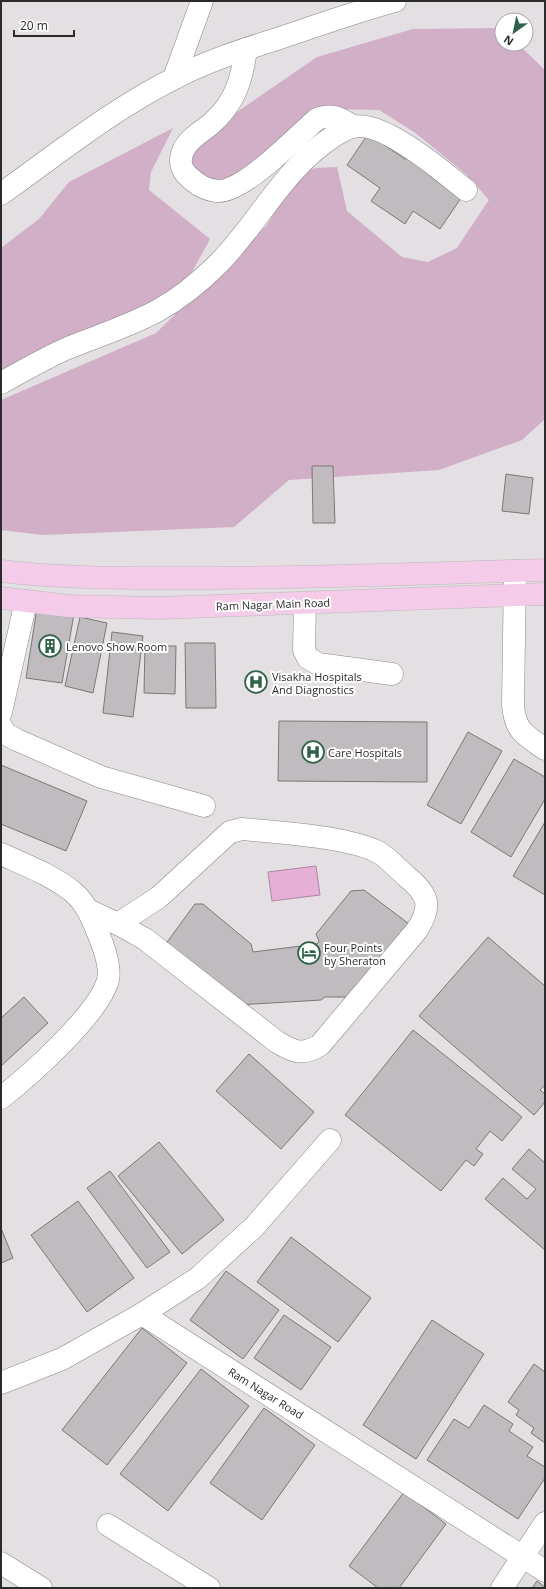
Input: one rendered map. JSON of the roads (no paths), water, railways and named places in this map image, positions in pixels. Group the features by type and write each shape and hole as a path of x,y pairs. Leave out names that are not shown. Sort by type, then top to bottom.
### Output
{"main road":[{"path":"1,571 71,578 297,578 545,570"},
{"name":"Ram Nagar Main Road","path":"1,598 69,606 159,608 545,594"}],"street":[{"path":"174,78 202,1"},
{"path":"1,194 119,110 174,78 203,64 246,49 341,17 396,1"},
{"path":"246,49 243,72 236,92 223,112 193,138 183,151 181,160 182,167 187,176 202,187 218,191 238,186 256,173 316,119 327,115 339,118 353,126 369,127 380,131 417,152 466,190"},
{"path":"1,383 67,349 158,311 181,296 219,263 293,171 304,160 324,142 353,126"},
{"path":"515,570 514,719 523,733 545,749"},
{"path":"1,712 26,601"},
{"path":"305,603 304,650 308,658 318,664 392,674"},
{"path":"1,726 6,734 16,740 101,777 204,806"},
{"path":"90,911 145,939 277,1042 291,1050 302,1052 310,1051 320,1045 417,930 425,917 428,906 424,894 414,882 378,853 362,846 321,837 242,828 230,832 159,897 118,924"},
{"path":"1,854 50,876 74,892 90,911 106,953 108,979 99,1001 68,1036 19,1084 1,1098"},
{"path":"1,1383 62,1359 142,1314 198,1278 254,1227 330,1140"},
{"name":"Ram Nagar Road","path":"142,1314 545,1571"},
{"path":"502,1588 545,1523"},
{"path":"108,1525 209,1588"},
{"path":"1,1563 41,1588"}],"place":[{"name":"Lenovo Show Room","path":"50,646"},
{"name":"Visakha Hospitals And Diagnostics","path":"256,682"},
{"name":"Care Hospitals","path":"313,752"},
{"name":"Four Points by Sheraton","path":"309,953"}]}
